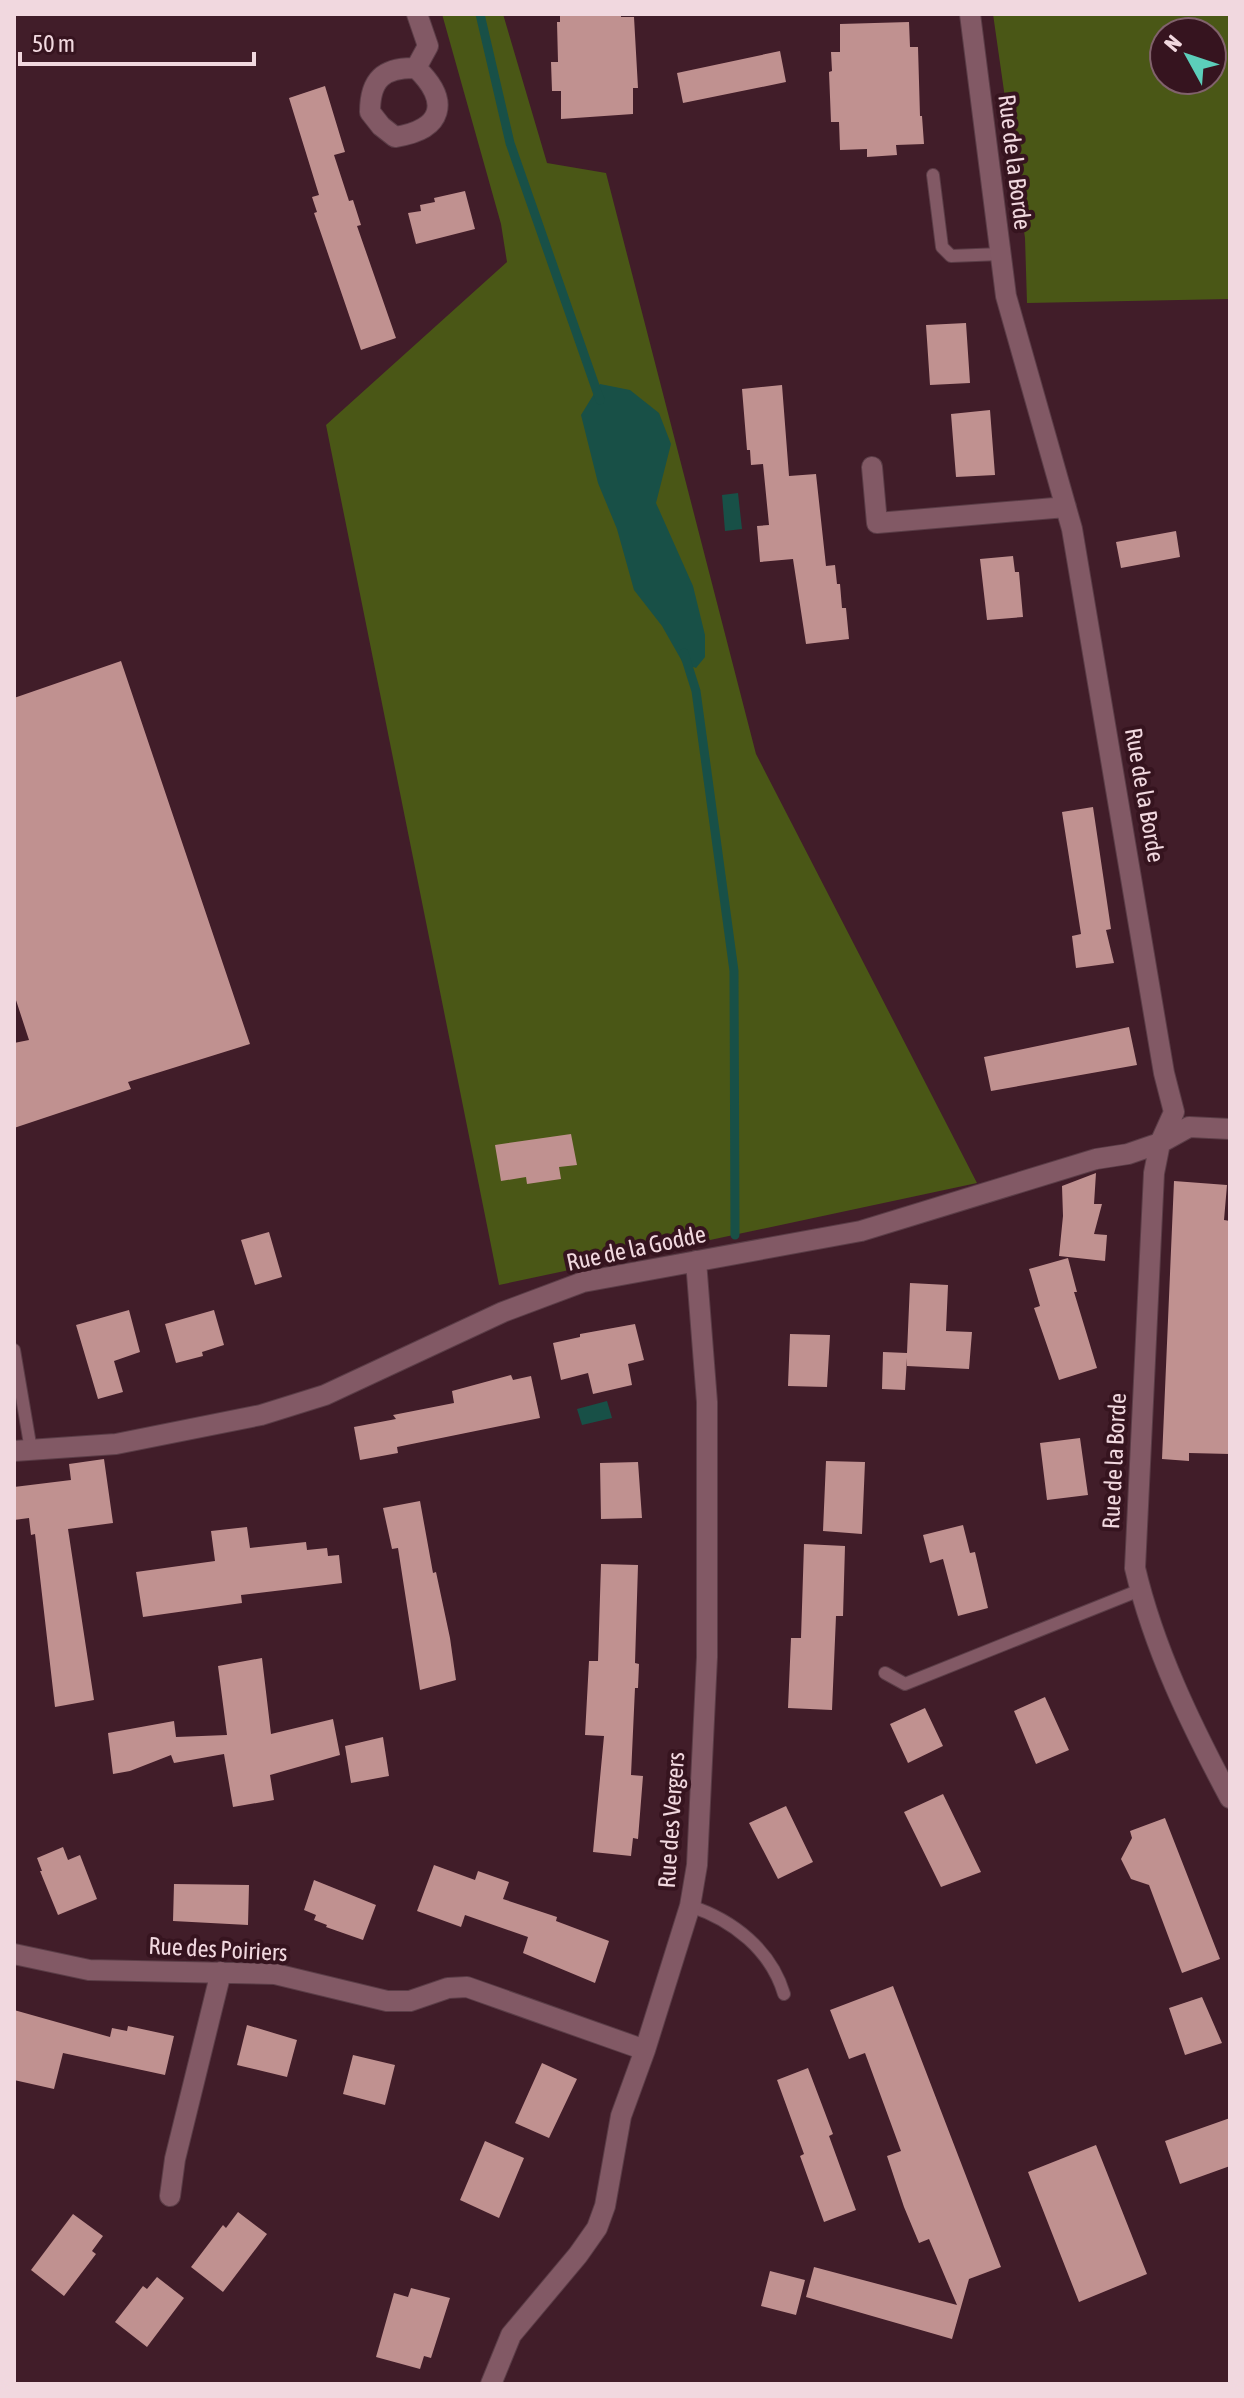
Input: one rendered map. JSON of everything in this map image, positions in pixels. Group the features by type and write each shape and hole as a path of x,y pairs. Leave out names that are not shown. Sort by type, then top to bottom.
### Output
{"street":[{"path":"416,68 428,46 417,14"},
{"name":"Rue de la Borde","path":"970,14 1006,296 1066,507 1085,598 1164,1073 1174,1112 1160,1143 1154,1173 1135,1568 1151,1629 1230,1798"},
{"path":"872,467 877,523 1066,507"},
{"name":"Rue de la Godde","path":"23,1451 116,1444 261,1415 325,1395 503,1312 583,1282 861,1231 1096,1159 1128,1154 1160,1143 1189,1127 1230,1129"},
{"name":"Rue des Vergers","path":"491,2384 511,2335 597,2228 605,2206 621,2116 690,1906 697,1865 707,1657 707,1402 696,1261"},
{"name":"Rue des Poiriers","path":"14,1954 89,1970 275,1974 387,2001 410,2001 448,1988 467,1987 645,2050"},
{"path":"170,2196 175,2159 221,1972"}],"lane":[{"path":"933,175 942,247 951,256 1001,254"},
{"path":"14,1350 23,1451"},
{"path":"885,1673 905,1684 1140,1590"},
{"path":"690,1906 726,1922 767,1955 778,1973 784,1994"}],"green space":[{"path":"442,14 503,14 547,163 606,173 756,754 977,1183 499,1285 326,425 507,262 501,224"},
{"path":"993,14 1230,14 1230,299 1027,303 1025,238"}],"shaded area":[{"path":"600,384 630,390 659,413 671,444 656,503 693,586 705,635 705,657 696,668 683,663 662,626 634,590 617,529 598,483 581,415"},
{"path":"738,493 742,529 725,531 722,495"},
{"path":"607,1401 612,1418 582,1425 577,1409"}],"building":[{"path":"560,14 621,14 621,17 634,17 638,88 633,88 633,114 561,119 561,91 552,91 551,62 558,62 557,22 560,22"},
{"path":"909,22 910,47 918,47 924,144 896,145 897,155 867,157 867,149 840,150 839,122 831,122 829,72 832,71 831,52 840,52 840,24"},
{"path":"780,51 786,82 683,103 677,73"},
{"path":"325,86 345,152 334,155 349,201 353,200 361,225 357,226 396,338 361,350 314,213 317,212 312,197 319,195 289,98"},
{"path":"465,191 475,229 416,244 408,213 421,211 420,205 435,202 434,198"},
{"path":"966,323 970,383 930,385 926,325"},
{"path":"782,385 789,476 816,474 826,566 835,565 842,608 846,608 849,639 806,644 793,559 760,562 757,526 769,525 763,464 751,465 742,389"},
{"path":"990,410 995,475 956,477 951,414"},
{"path":"1176,531 1180,557 1121,568 1116,542"},
{"path":"1013,556 1015,572 1019,572 1023,617 987,620 980,559"},
{"path":"121,661 250,1044 128,1082 131,1089 14,1128 14,1043 29,1040 14,994 14,698"},
{"path":"1093,807 1111,929 1106,930 1114,963 1076,968 1072,936 1081,934 1062,812"},
{"path":"1129,1027 1137,1065 991,1091 984,1057"},
{"path":"571,1134 577,1165 559,1167 561,1179 527,1184 526,1177 501,1181 495,1145"},
{"path":"1096,1173 1094,1204 1102,1204 1094,1234 1107,1235 1105,1261 1059,1256 1062,1186"},
{"path":"1174,1181 1227,1185 1224,1220 1230,1221 1230,1454 1189,1453 1189,1461 1162,1459"},
{"path":"269,1232 282,1277 255,1285 241,1240"},
{"path":"1068,1258 1077,1292 1074,1292 1097,1368 1059,1380 1034,1308 1040,1306 1029,1269"},
{"path":"910,1283 948,1285 946,1331 972,1332 969,1369 907,1366 907,1358 905,1390 882,1389 883,1352 907,1353"},
{"path":"129,1310 140,1352 114,1361 123,1392 98,1399 76,1325"},
{"path":"214,1310 224,1345 202,1352 203,1356 176,1363 165,1324"},
{"path":"635,1324 644,1360 628,1364 632,1385 593,1394 588,1373 561,1380 553,1343 580,1337 580,1334"},
{"path":"790,1334 830,1335 827,1387 788,1386"},
{"path":"511,1375 513,1380 531,1376 540,1418 397,1447 398,1453 360,1460 354,1427 396,1419 393,1415 454,1403 452,1391"},
{"path":"1080,1438 1088,1495 1047,1500 1040,1443"},
{"path":"104,1459 113,1523 68,1529 94,1700 55,1707 35,1534 31,1535 29,1518 14,1520 14,1487 71,1480 69,1464"},
{"path":"826,1461 865,1462 862,1534 823,1531"},
{"path":"638,1462 642,1518 601,1519 600,1463"},
{"path":"420,1501 456,1680 420,1690 398,1548 392,1549 383,1508"},
{"path":"963,1525 970,1553 975,1552 988,1608 958,1616 943,1559 930,1563 923,1535"},
{"path":"247,1527 250,1548 306,1542 307,1550 327,1548 328,1556 339,1555 342,1583 241,1595 242,1603 143,1617 136,1572 215,1561 211,1531"},
{"path":"804,1544 845,1546 843,1616 836,1616 832,1710 788,1708 791,1638 801,1638"},
{"path":"601,1564 638,1565 635,1663 639,1664 631,1775 643,1776 638,1839 633,1838 631,1856 593,1852 604,1736 585,1735 589,1661 598,1661"},
{"path":"262,1658 271,1734 333,1719 340,1755 270,1775 274,1800 233,1807 224,1754 174,1763 171,1755 130,1771 113,1774 108,1733 174,1721 176,1737 227,1735 218,1666"},
{"path":"1045,1697 1069,1750 1036,1764 1014,1711"},
{"path":"925,1708 943,1746 908,1763 890,1724"},
{"path":"383,1737 389,1776 351,1783 345,1746"},
{"path":"943,1794 981,1872 941,1887 904,1812"},
{"path":"786,1806 813,1862 778,1879 749,1823"},
{"path":"1165,1818 1220,1959 1182,1973 1149,1885 1131,1879 1121,1859 1132,1838 1130,1831"},
{"path":"63,1847 68,1860 80,1855 97,1899 58,1915 37,1858"},
{"path":"434,1865 475,1880 478,1871 509,1882 503,1899 557,1917 556,1921 609,1941 595,1983 523,1953 528,1937 465,1915 461,1927 417,1911"},
{"path":"314,1880 376,1905 363,1940 326,1927 314,1920 316,1915 304,1910"},
{"path":"174,1884 249,1885 248,1925 173,1921"},
{"path":"893,1986 1001,2267 969,2279 952,2339 806,2297 814,2267 957,2305 929,2239 919,2243 904,2207 887,2156 901,2151 865,2053 849,2059 830,2010"},
{"path":"1202,1997 1222,2043 1185,2055 1169,2008"},
{"path":"14,2010 110,2037 112,2028 127,2031 128,2026 174,2036 165,2075 63,2053 54,2089 14,2080"},
{"path":"247,2025 297,2040 287,2077 237,2065"},
{"path":"353,2055 395,2065 385,2105 343,2094"},
{"path":"542,2063 577,2079 549,2138 515,2123"},
{"path":"808,2068 833,2134 829,2136 856,2210 824,2222 777,2080"},
{"path":"1230,2118 1230,2166 1180,2184 1165,2141"},
{"path":"485,2141 524,2158 499,2218 460,2200"},
{"path":"1096,2145 1147,2274 1079,2302 1028,2172"},
{"path":"238,2212 267,2234 223,2292 191,2267 223,2225 226,2228"},
{"path":"73,2214 103,2236 92,2251 96,2254 64,2296 31,2270"},
{"path":"770,2271 805,2280 796,2315 761,2306"},
{"path":"157,2277 184,2298 147,2347 115,2322 143,2286 147,2289"},
{"path":"411,2288 450,2298 431,2358 424,2356 420,2369 376,2357 394,2293 408,2297"}],"waterway":[{"path":"480,14 510,143 600,400"},
{"path":"684,653 696,691 734,971 735,1235"}]}
